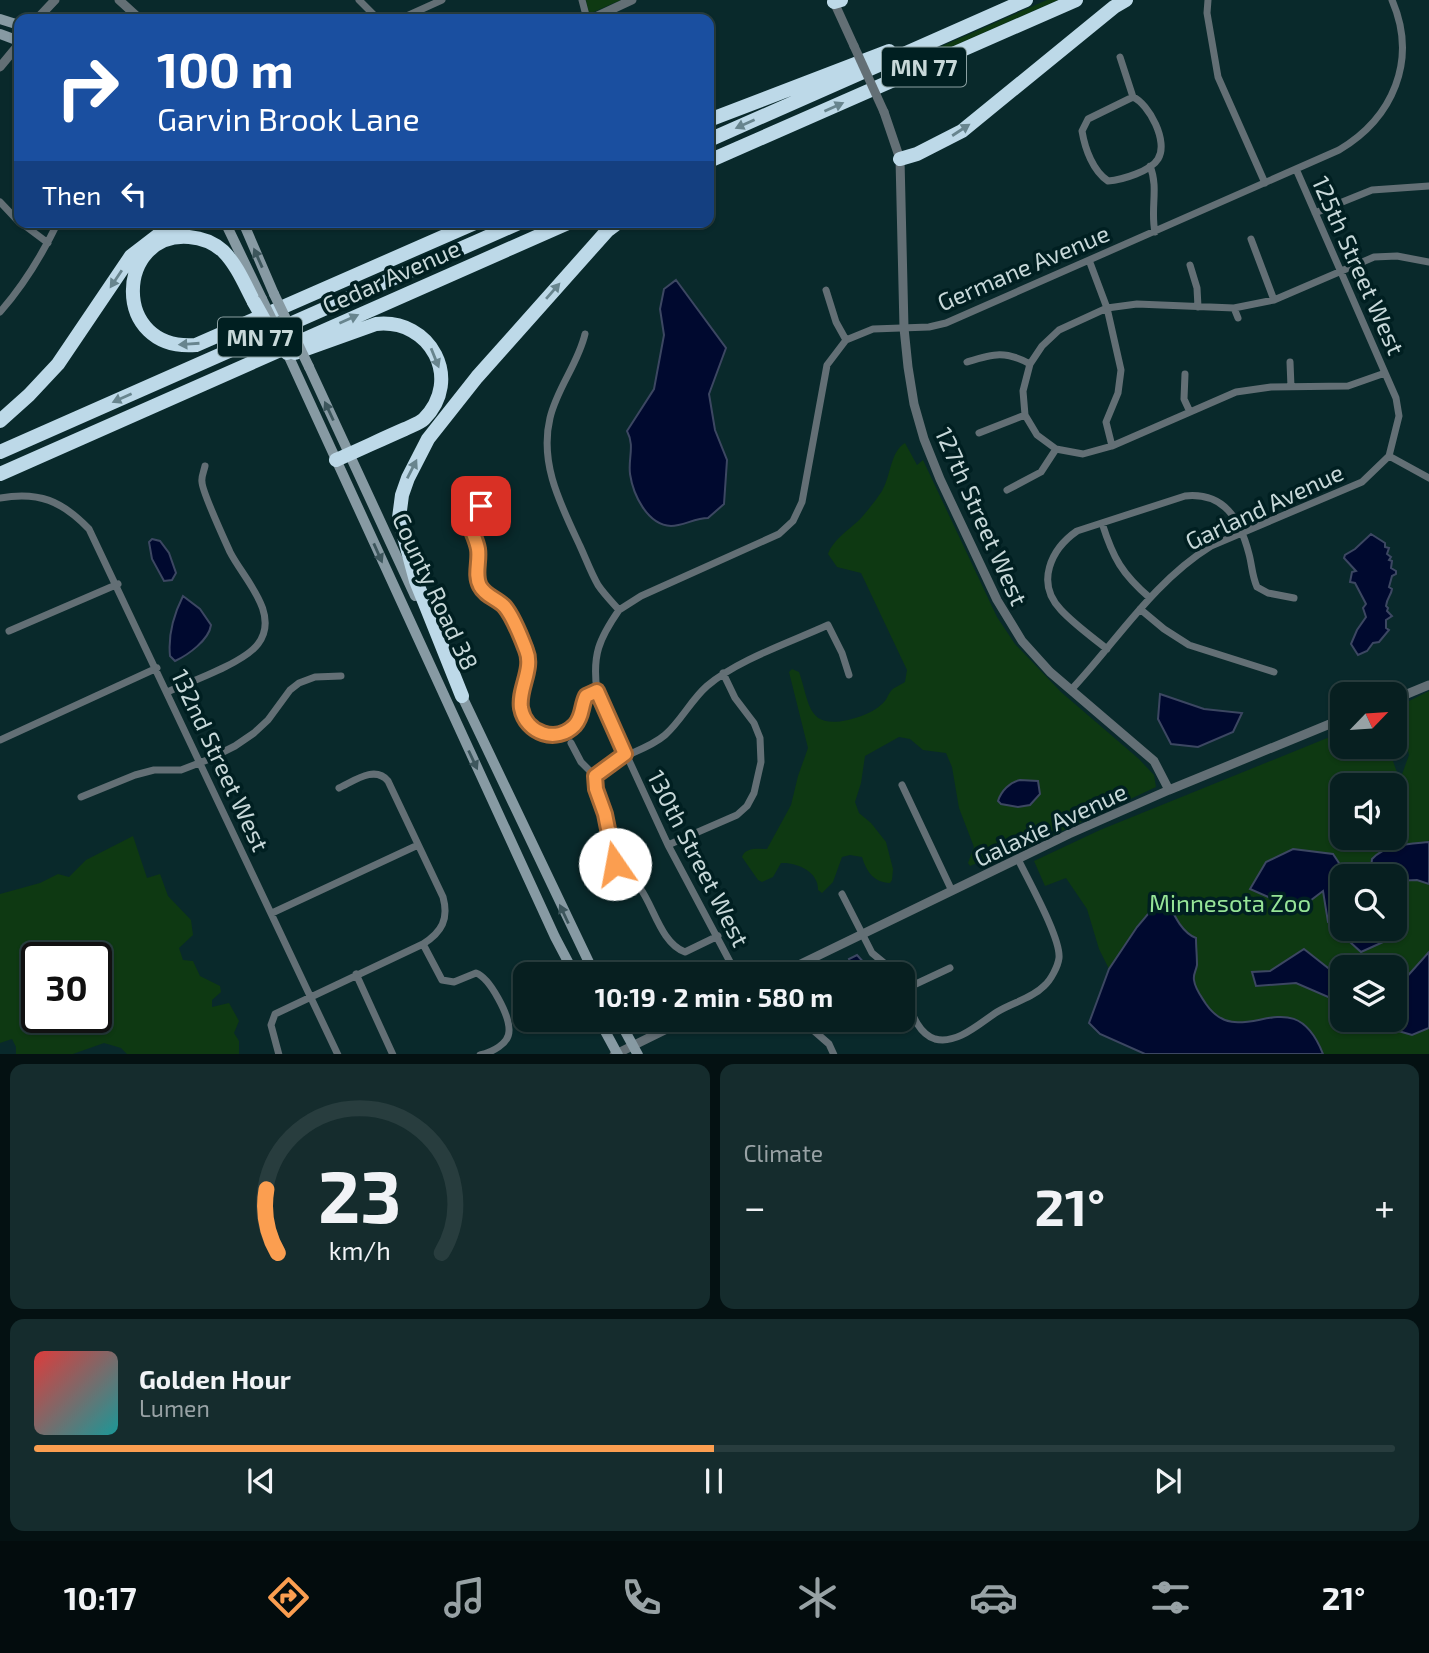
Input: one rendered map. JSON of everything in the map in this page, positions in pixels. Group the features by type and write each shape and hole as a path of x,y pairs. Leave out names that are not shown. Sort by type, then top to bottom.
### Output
{"highway":[{"name":"MN 77","path":"714,138 1026,0"},
{"name":"MN 77","path":"714,159 1076,0"},
{"path":"900,159 917,154 962,131 1126,0"},
{"path":"714,118 903,46 964,27"},
{"path":"714,165 771,134"},
{"path":"0,421 58,364 131,256 157,236 174,228"},
{"path":"288,354 274,338 258,300 232,261 222,251 203,240 193,237 170,239 152,250 136,270 131,292 136,315 151,334 175,345 196,345 463,228"},
{"name":"Cedar Avenue","path":"0,452 507,228"},
{"name":"Cedar Avenue","path":"0,474 556,228"},
{"path":"462,696 416,581 399,518 402,495 428,439 477,377 611,228"},
{"path":"197,386 376,324 405,326 419,334 438,359 441,374 436,402 424,420 344,461"},
{"path":"344,461 422,430 453,409"}],"main road":[{"path":"228,228 258,300"},
{"name":"County Road 38","path":"246,228 309,367 344,461 529,881 569,962"},
{"name":"County Road 38","path":"288,354 462,696 589,962"},
{"path":"605,1032 616,1054"},
{"path":"625,1032 635,1050"}],"street":[{"path":"119,0 135,14"},
{"path":"359,0 373,14"},
{"path":"411,14 442,0"},
{"path":"600,14 632,0"},
{"path":"1208,0 1207,13 1218,77 1265,183"},
{"name":"Germane Avenue","path":"846,340 873,329 946,323 1265,183 1356,140 1390,101 1400,77 1404,51 1398,13 1392,0"},
{"name":"127th Street West","path":"836,1 884,112 900,159 904,328 914,404 940,480 1010,624 1037,660 1154,761 1169,790"},
{"path":"0,67 14,49"},
{"path":"1107,180 1115,181 1150,166 1158,161 1161,154 1152,114 1145,103 1133,97 1120,57"},
{"path":"1107,190 1107,180 1091,159 1082,131 1088,120 1133,97"},
{"path":"1150,166 1156,186 1152,210 1155,232"},
{"name":"125th Street West","path":"1296,169 1396,398 1399,416 1389,456"},
{"path":"1315,213 1371,190 1429,186"},
{"path":"0,202 14,216"},
{"path":"28,228 48,243"},
{"path":"0,312 10,302 55,228"},
{"path":"1251,239 1274,300"},
{"path":"1385,373 1348,386 1271,387 1236,392 1111,446 1083,454 1056,449 1037,435 1025,415 1023,391 1030,364 1042,346 1059,330 1107,308 1136,304 1234,308 1274,300 1374,257 1397,256 1429,262"},
{"path":"1089,260 1107,308 1121,370 1118,393 1106,422 1111,446"},
{"path":"1190,264 1197,288 1198,307"},
{"path":"585,334 581,352 550,417 549,468 556,495 598,585 619,610 641,596 779,534 793,521 802,502 827,365 846,340 836,322 826,290"},
{"path":"1234,308 1238,318"},
{"path":"967,362 993,354 1014,356 1030,364"},
{"path":"1290,362 1290,387"},
{"path":"1185,374 1184,399 1190,411"},
{"path":"979,433 1025,415"},
{"path":"1007,491 1041,472 1056,449"},
{"path":"1389,456 1429,478"},
{"name":"Garland Avenue","path":"1071,690 1168,578 1190,559 1211,546 1362,482 1389,456"},
{"path":"167,692 242,657 258,645 265,629 262,609 250,581 231,554 202,483 205,466"},
{"name":"132nd Street West","path":"0,498 26,496 49,499 76,515 89,529 118,584 338,1054"},
{"path":"1107,649 1059,608 1051,594 1048,578 1052,558 1062,542 1077,531 1185,496 1214,498 1226,506 1249,553 1257,587 1268,593 1294,598"},
{"path":"467,514 468,525 478,548 479,583 484,592 507,610 529,658 521,704 525,719 545,735 564,733 573,727 581,716 586,696 597,691"},
{"path":"1102,523 1119,567 1130,582 1150,598"},
{"path":"9,632 118,584"},
{"path":"1140,609 1189,645 1274,672"},
{"name":"130th Street West","path":"619,610 602,635 595,656 597,691 668,845 731,962"},
{"path":"595,776 625,754 666,734 704,688 723,673 828,625 849,675"},
{"path":"0,740 157,668"},
{"path":"668,845 737,815 747,806 754,793 761,762 760,738 754,723 735,698 723,673"},
{"path":"81,797 144,772 181,770 201,762 235,746 254,733 299,683 315,677 341,676"},
{"path":"1407,694 1429,685"},
{"name":"Galaxie Avenue","path":"805,962 1169,790 1330,724"},
{"path":"571,743 581,762 595,776 615,864 637,884 666,936 674,946 685,952 718,936"},
{"path":"279,1054 273,1038 271,1019 275,1014 423,944 440,930 446,911 443,897 384,775 372,773 339,788"},
{"path":"902,785 952,891"},
{"path":"272,913 418,845"},
{"path":"915,1017 921,1030 943,1040 971,1029 998,1011 1032,995 1048,982 1057,964 1057,942 1018,859"},
{"path":"842,894 872,953 883,962"},
{"path":"423,944 442,981 454,982 476,973 485,977 494,990 509,1025 509,1034 504,1043 483,1054"},
{"path":"915,984 950,968"},
{"path":"356,974 393,1054"},
{"path":"616,1054 635,1050 665,1032"},
{"path":"815,1032 829,1044 834,1054"}],"green space":[{"path":"586,0 621,0 589,14"},
{"path":"1047,0 1058,0 892,73 890,69"},
{"path":"905,443 917,465 923,460 997,617 1015,644 1061,692 1139,759 1154,775 1156,787 987,866 984,860 970,866 968,863 974,847 959,808 952,767 946,753 923,750 910,739 899,737 865,756 855,802 859,813 886,842 893,869 890,883 879,881 871,875 862,857 850,855 842,857 833,882 822,893 811,873 794,864 781,863 773,877 762,882 742,857 749,850 767,849 791,805 808,748 789,672 792,669 799,672 809,704 817,717 835,722 870,712 884,702 892,690 905,682 907,670 861,573 837,567 828,554 834,543 862,517 880,494 896,452"},
{"name":"Minnesota Zoo","path":"1429,691 1429,1054 1180,1054 1125,945 1109,969 1099,949 1087,909 1066,878 1045,886 1034,861 1100,830 1330,737 1330,760 1393,760 1397,773 1330,773 1330,850 1407,850 1407,773 1402,773 1409,755 1407,702"},
{"path":"133,836 147,878 160,874 168,896 191,920 193,935 179,948 183,960 193,961 200,976 220,986 221,992 212,1000 212,1007 229,1003 239,1021 234,1033 239,1041 239,1054 127,1054 121,1048 104,1043 73,1054 16,1054 12,1039 0,1043 0,894 40,883 58,874 69,877 86,860"}],"water":[{"path":"676,280 726,348 709,394 715,430 727,460 724,504 708,518 671,526 655,520 638,499 630,474 631,447 627,431 654,389 664,335 660,309 664,289"},
{"path":"1371,534 1389,548 1387,554 1391,557 1391,568 1396,571 1392,576 1389,587 1392,589 1386,606 1392,616 1386,620 1386,628 1389,630 1379,642 1373,643 1367,651 1358,655 1351,644 1366,617 1363,608 1366,604 1355,583 1350,582 1352,572 1356,571 1344,558"},
{"path":"152,539 160,541 169,553 176,573 172,580 164,581 152,559 149,542"},
{"path":"183,596 200,609 211,625 206,636 192,651 175,661 170,656 171,633"},
{"path":"1160,694 1204,709 1242,713 1233,732 1198,747 1171,744 1158,719"},
{"path":"1020,780 1038,781 1040,794 1030,805 1018,807 1001,804 998,801 1004,790"},
{"path":"1429,842 1429,884 1407,880 1407,864 1371,864 1372,859 1384,850 1407,850 1407,845"},
{"path":"1293,849 1333,854 1340,864 1330,864 1330,924 1323,891 1298,910 1250,889 1266,862"},
{"path":"1164,895 1181,926 1196,938 1197,965 1194,980 1206,1004 1220,1018 1235,1022 1282,1017 1297,1020 1311,1031 1323,1054 1145,1054 1100,1034 1089,1023 1109,969 1137,927"},
{"path":"1349,941 1385,941 1361,952"},
{"path":"1304,949 1330,970 1330,998 1296,983 1256,986 1252,972 1270,971"},
{"path":"1429,952 1429,1028 1412,1035 1402,1032 1407,1032 1407,977"},
{"path":"857,955 863,962 850,962 849,959"}],"route":[{"path":"481,506 467,514 468,525 478,548 479,583 484,592 507,610 527,652 529,658 521,704 525,719 545,735 564,733 573,727 581,716 586,696 597,691 625,754 595,776 615,864"}]}
